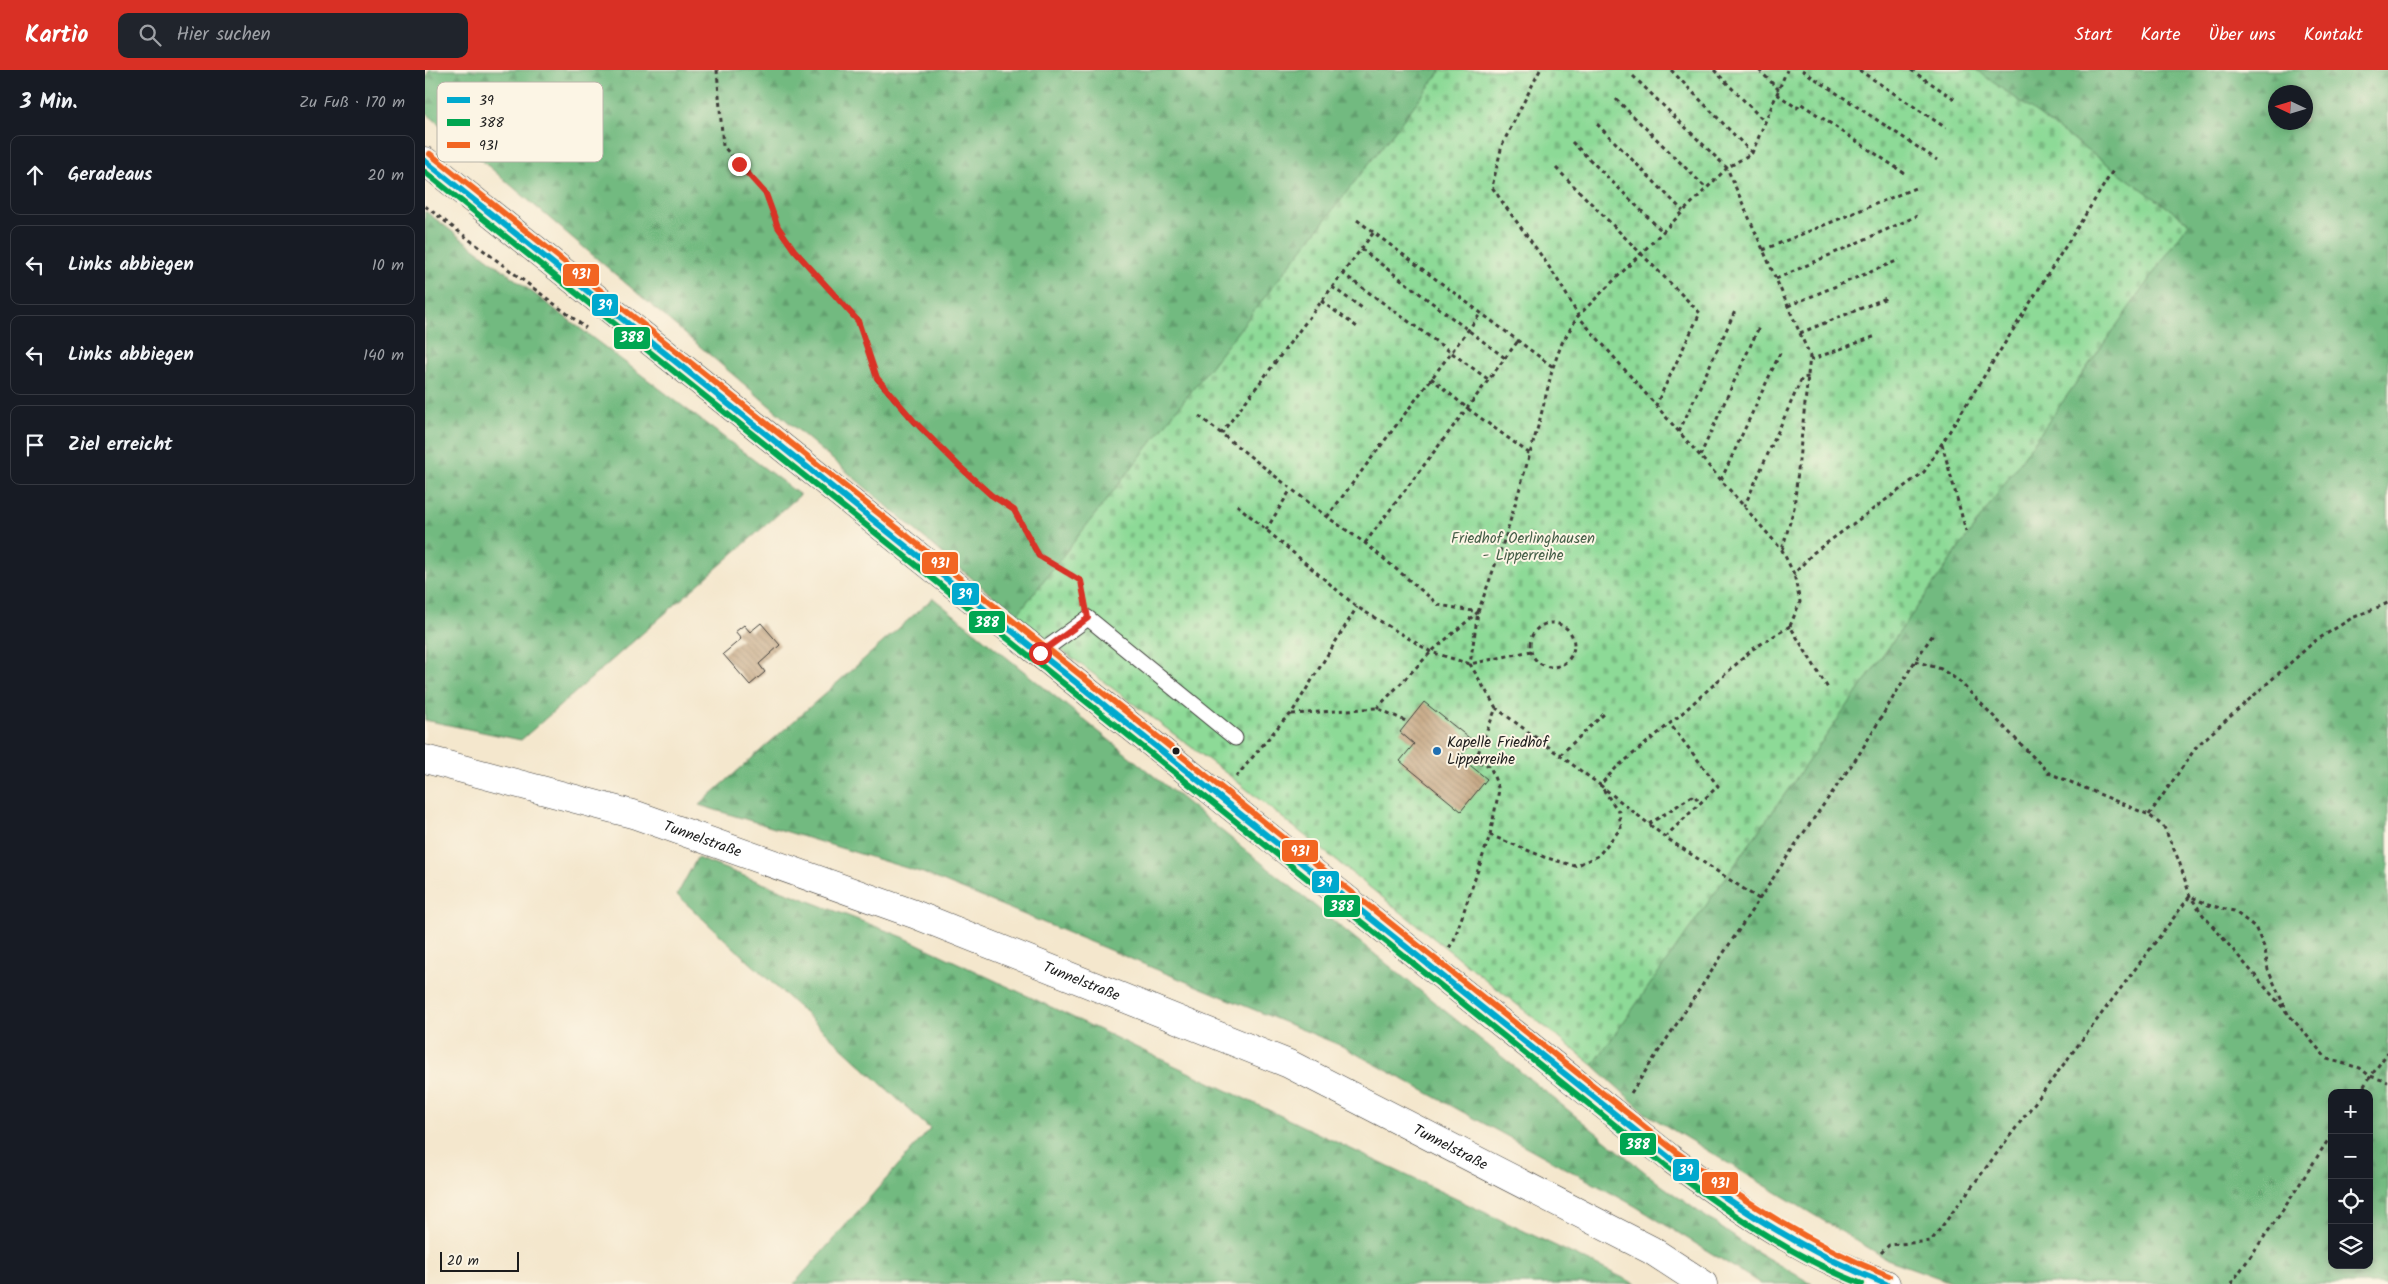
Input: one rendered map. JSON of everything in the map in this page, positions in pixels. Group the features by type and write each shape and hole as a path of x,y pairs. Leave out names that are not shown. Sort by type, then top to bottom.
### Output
{"street":[{"path":"425,161 1671,1159 1755,1220 1861,1275 1886,1284"},
{"name":"Tunnelstraße","path":"425,759 645,819 914,914 1289,1064 1651,1250 1703,1284"}],"lane":[{"path":"1040,653 1088,618 1235,738"}],"path":[{"path":"717,70 723,146 766,194 778,227 794,250 858,321 877,378 913,420 960,467 991,495 1014,510 1039,556 1081,581 1088,618"},
{"path":"1540,70 1502,145 1491,187 1540,252 1565,290 1577,316 1782,550 1794,574 1800,602 1790,626 1753,649 1670,724 1616,768 1600,785"},
{"path":"1671,70 1752,153"},
{"path":"1714,70 1765,122"},
{"path":"1759,70 1779,90"},
{"path":"1759,899 1665,837 1560,754 1496,708 1470,664 1478,612 1506,535 1553,367 1562,342 1577,316 1727,168 1752,153 1787,70"},
{"path":"1802,70 1937,160"},
{"path":"1859,70 1946,128"},
{"path":"1911,70 1957,100"},
{"path":"1633,76 1727,168 1800,333 1810,360 1794,508 1782,550"},
{"path":"1777,94 1797,108 1799,103 1904,173"},
{"path":"1616,99 1707,188"},
{"path":"1597,124 1683,211"},
{"path":"1572,142 1663,232"},
{"path":"1555,168 1700,313 1656,405"},
{"path":"1794,574 1813,553 1924,472 2114,169"},
{"path":"1763,250 1915,188"},
{"path":"1776,279 1917,216"},
{"path":"1357,220 1553,367"},
{"path":"1221,434 1374,232"},
{"path":"1361,249 1505,358"},
{"path":"1788,306 1899,260"},
{"path":"1342,273 1489,380"},
{"path":"1332,287 1365,310"},
{"path":"1800,333 1889,297"},
{"path":"1321,301 1360,329"},
{"path":"1679,432 1736,310"},
{"path":"1327,517 1481,313"},
{"path":"1700,456 1759,327"},
{"path":"1810,360 1877,336"},
{"path":"1365,543 1518,341"},
{"path":"1721,480 1781,351"},
{"path":"1744,506 1802,378 1809,377"},
{"path":"1431,378 1467,408 1530,454"},
{"path":"1199,416 1327,517 1365,543 1439,604 1478,612"},
{"path":"1942,444 1953,476 1966,531"},
{"path":"1266,530 1291,489"},
{"path":"1237,505 1357,607 1431,652 1470,664 1531,650"},
{"path":"2149,815 2197,746 2315,642 2352,618 2388,603"},
{"path":"1219,796 1291,714 1357,607"},
{"path":"1377,708 1431,652 1478,612"},
{"path":"1549,622 1564,626 1573,638 1575,645 1570,658 1559,666 1552,667 1539,662 1531,650 1532,635 1542,624 1549,622"},
{"path":"1790,626 1829,690"},
{"path":"1617,1115 1795,844 1858,756 1915,661 1934,634"},
{"path":"1915,661 1941,670 1959,681 2049,773 2149,815 2163,827 2179,861 2190,896 2203,915 2327,1059 2360,1068 2370,1076 2388,1082"},
{"path":"1291,714 1377,708 1408,722"},
{"path":"1434,970 1454,940 1490,835 1499,790 1490,766 1475,761 1496,708"},
{"path":"1560,754 1605,712"},
{"path":"1665,837 1718,786 1670,724"},
{"path":"1490,835 1544,857 1575,866 1597,856 1621,828 1619,812 1600,785"},
{"path":"1649,824 1694,795 1700,803"},
{"path":"2190,896 2208,905 2234,911 2255,927 2265,950 2268,970 2288,1014"},
{"path":"1861,1275 1889,1245 1931,1241 2190,896"},
{"path":"2362,1089 2388,1052"},
{"path":"2231,1284 2281,1213 2328,1140"}],"green space":[{"path":"429,70 1442,70 1016,616 484,162 603,162 603,82 437,82 437,122 425,112 425,80"},
{"name":"Friedhof Oerlinghausen - Lipperreihe","path":"1442,70 1976,70 2189,223 1593,1065 1230,776 1016,616"},
{"path":"1976,70 2388,70 2388,1284 1956,1284 1887,1259 1645,1113 1593,1065 2189,223"},
{"path":"425,211 800,495 521,740 425,720"},
{"path":"933,598 1661,1185 1750,1248 1812,1284 1761,1284 1635,1206 1342,1046 923,873 699,805"},
{"path":"697,858 903,937 1636,1284 794,1284 930,1129 677,895"}],"building":[{"path":"761,623 780,645 759,664 765,672 750,685 723,654 741,639 735,632 744,625 750,632"},
{"name":"Kapelle Friedhof Lipperreihe","path":"1424,702 1473,741 1460,757 1487,779 1461,811 1400,761 1414,744 1400,732"}],"transit line":[{"name":"931","path":"430,154 437,160"},
{"name":"39","path":"425,161 1671,1159 1774,1229 1857,1272 1886,1284"},
{"name":"931","path":"440,162 1676,1152 1727,1188 1779,1221 1832,1250 1889,1276"},
{"name":"388","path":"425,172 1666,1166 1736,1216 1784,1246 1835,1273 1862,1284"}],"place":[{"name":"Kapelle Friedhof Lipperreihe","path":"1437,751"}],"route":[{"path":"739,164 766,194 778,227 794,250 858,321 877,378 913,420 960,467 991,495 1014,510 1039,556 1081,581 1088,618 1040,653"}]}
